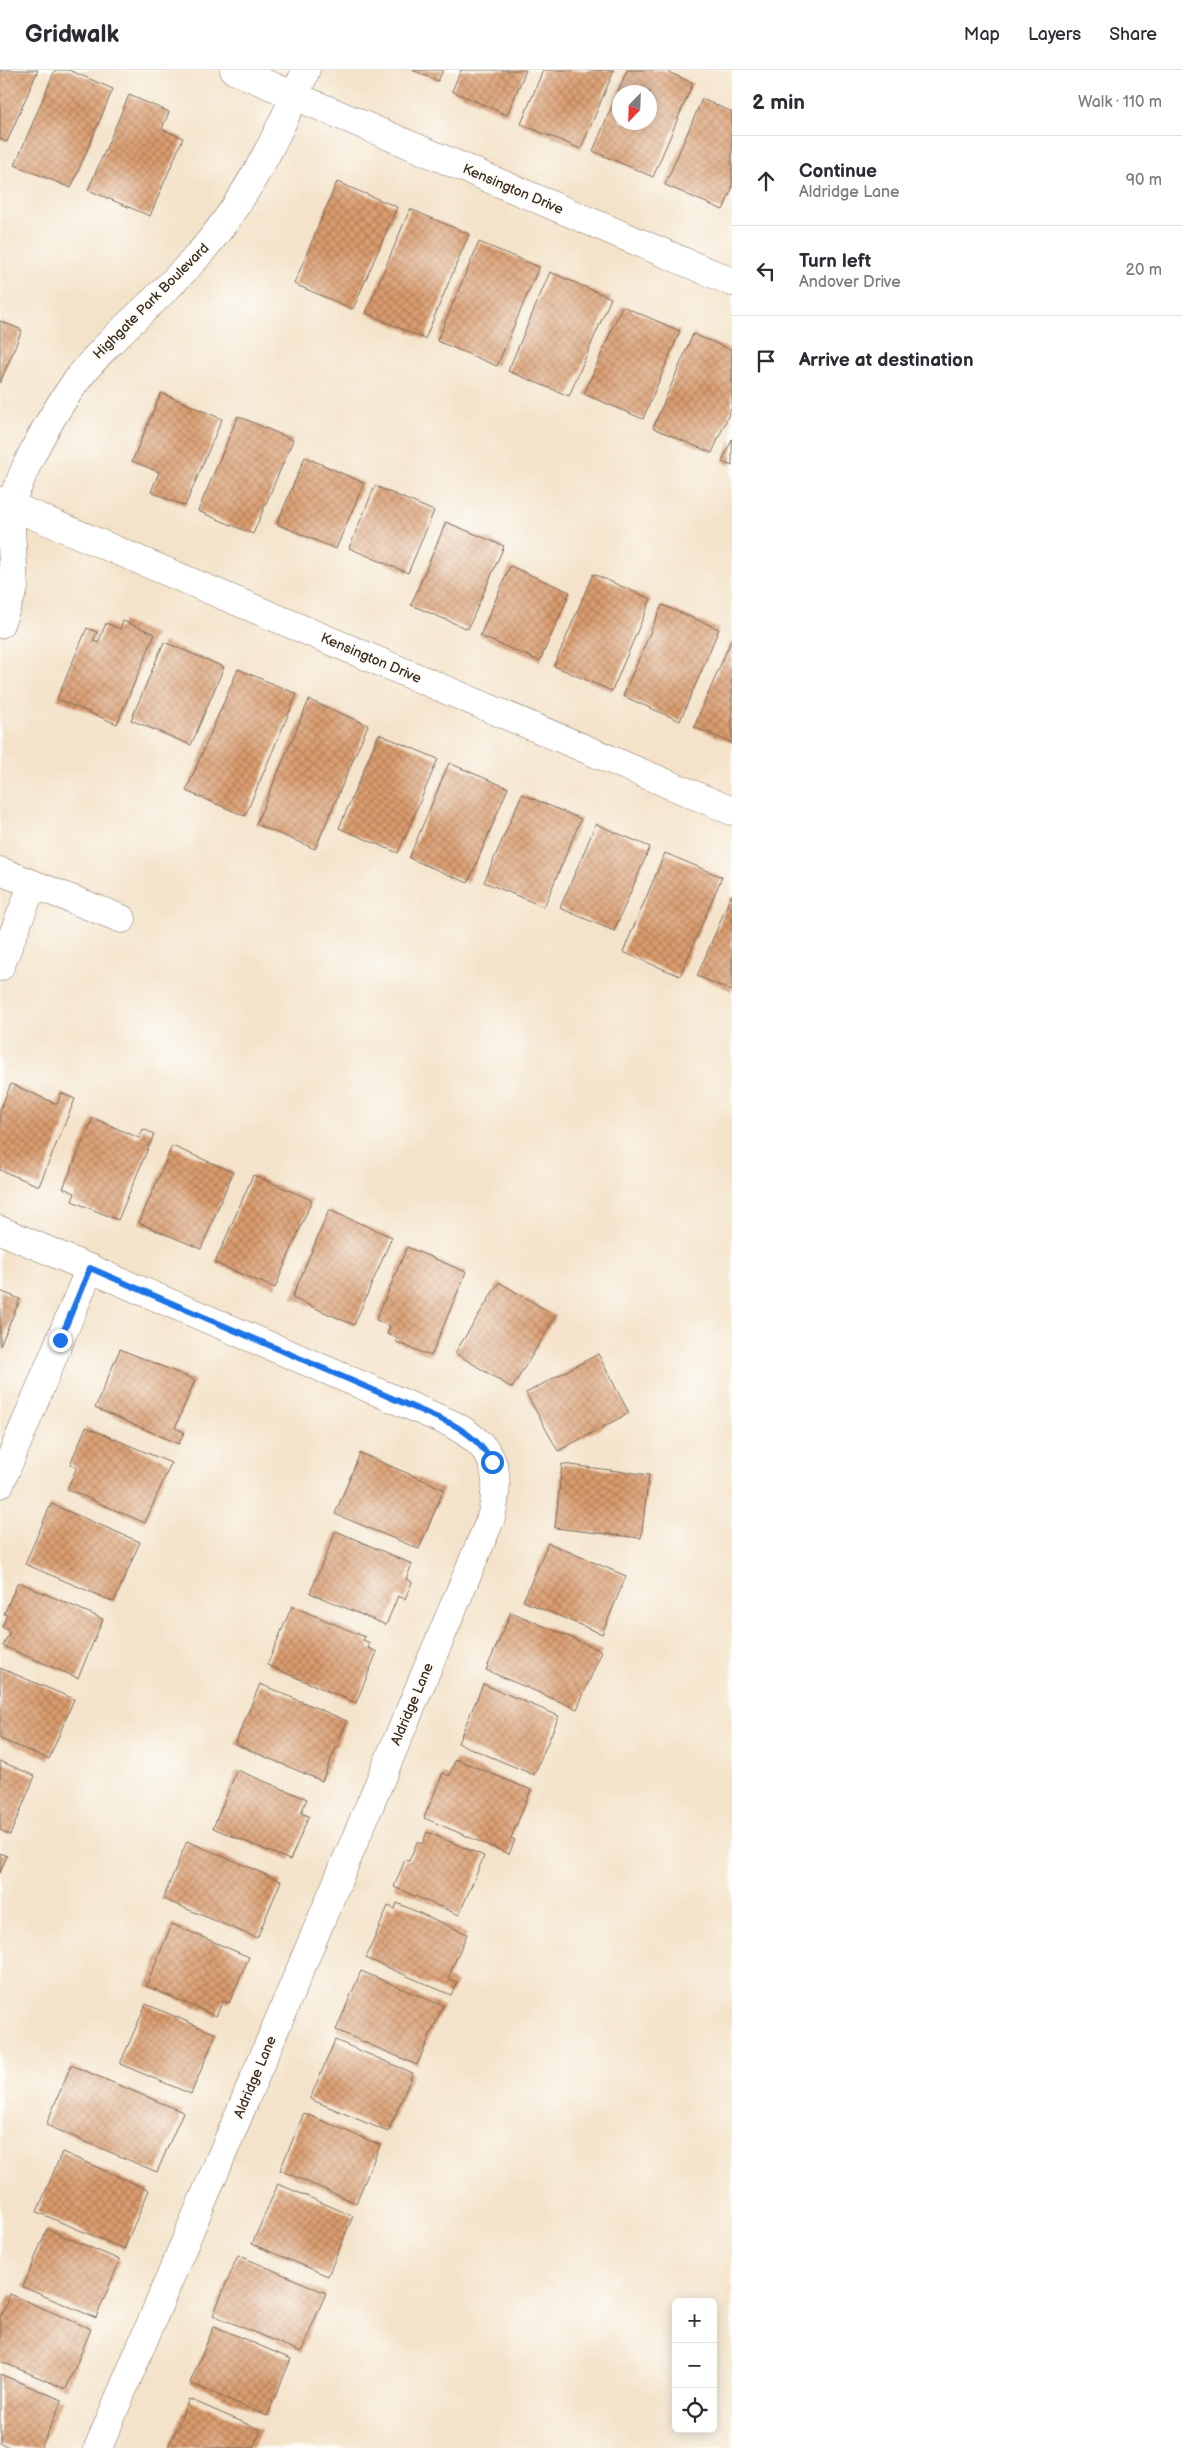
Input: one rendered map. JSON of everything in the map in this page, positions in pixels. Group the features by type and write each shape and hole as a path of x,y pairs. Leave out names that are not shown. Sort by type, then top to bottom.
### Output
{"street":[{"name":"Kensington Drive","path":"234,70 732,282"},
{"name":"Highgate Park Boulevard","path":"0,624 14,588 3,507 43,435 74,385 114,336 167,288 217,233 256,177 306,70"},
{"name":"Kensington Drive","path":"3,507 732,811"},
{"path":"0,871 122,918"},
{"path":"0,967 33,884"},
{"name":"Aldridge Lane","path":"0,1230 452,1424 469,1433 483,1446 492,1462 497,1478 491,1518 98,2448"},
{"path":"0,1484 90,1268"}],"building":[{"path":"0,70 38,70 7,142 0,139"},
{"path":"55,70 69,70 113,89 71,188 15,165"},
{"path":"412,70 443,70 438,81"},
{"path":"461,70 526,70 507,115 452,91"},
{"path":"543,70 614,70 581,149 521,124"},
{"path":"627,70 664,70 693,83 653,177 593,151 612,106 612,130 657,130 657,85 621,85"},
{"path":"129,95 169,112 162,129 183,138 150,216 88,190"},
{"path":"702,99 732,112 732,189 723,210 665,185"},
{"path":"337,182 397,207 353,309 294,284"},
{"path":"410,209 469,234 425,339 366,313"},
{"path":"479,242 539,267 497,366 437,341"},
{"path":"550,272 611,298 569,396 508,371"},
{"path":"622,306 680,331 643,419 584,394"},
{"path":"0,321 22,330 0,383"},
{"path":"693,334 732,350 732,407 712,453 653,428"},
{"path":"161,393 222,419 185,506 151,492 159,472 132,461"},
{"path":"238,416 293,440 253,534 198,511"},
{"path":"732,439 732,466 722,462"},
{"path":"305,457 364,483 336,549 277,524"},
{"path":"375,486 434,511 408,573 349,548"},
{"path":"446,522 504,546 468,629 411,605"},
{"path":"510,566 570,592 540,661 480,636"},
{"path":"593,574 651,599 612,691 554,666"},
{"path":"662,605 719,629 680,721 623,696"},
{"path":"123,621 155,634 117,724 57,699 87,628 97,632 93,641 98,643 106,623 120,629"},
{"path":"732,638 732,743 694,727"},
{"path":"164,642 224,667 191,745 131,720"},
{"path":"238,669 297,694 245,816 186,791"},
{"path":"309,700 368,725 315,849 256,824"},
{"path":"379,734 438,759 398,853 339,828"},
{"path":"449,763 508,788 468,883 409,858"},
{"path":"522,794 581,819 544,907 484,882"},
{"path":"596,824 650,847 614,931 560,908"},
{"path":"665,853 722,877 680,976 623,952"},
{"path":"732,894 732,991 697,976"},
{"path":"11,1084 57,1104 61,1093 75,1099 39,1186 0,1170 0,1110"},
{"path":"93,1118 139,1138 143,1129 154,1134 118,1220 72,1201 75,1193 63,1188"},
{"path":"172,1146 233,1172 201,1249 139,1223"},
{"path":"253,1175 312,1200 275,1288 215,1263"},
{"path":"329,1210 392,1237 354,1325 292,1298"},
{"path":"407,1247 466,1272 431,1356 396,1342 397,1338 387,1334 390,1326 376,1320"},
{"path":"499,1282 556,1316 512,1388 455,1353"},
{"path":"0,1291 20,1299 0,1346"},
{"path":"120,1349 195,1380 175,1428 184,1432 179,1444 95,1408"},
{"path":"598,1354 629,1413 558,1451 526,1393"},
{"path":"86,1427 171,1463 145,1523 67,1489 77,1467 70,1464"},
{"path":"360,1453 444,1489 419,1549 335,1514"},
{"path":"562,1464 649,1475 641,1538 555,1528"},
{"path":"51,1504 140,1542 114,1602 25,1564"},
{"path":"336,1531 412,1564 406,1579 412,1582 405,1599 398,1596 386,1625 310,1593"},
{"path":"548,1543 626,1576 602,1634 523,1601"},
{"path":"18,1582 103,1619 78,1678 3,1646 10,1631 2,1627 7,1615 4,1614"},
{"path":"292,1606 365,1637 363,1640 370,1643 368,1648 377,1652 356,1703 267,1665"},
{"path":"511,1612 602,1651 577,1709 486,1670"},
{"path":"0,1668 74,1699 49,1759 0,1739"},
{"path":"260,1684 347,1721 322,1781 235,1744"},
{"path":"483,1684 559,1716 534,1775 458,1743"},
{"path":"456,1759 531,1790 511,1838 515,1840 509,1854 424,1818 443,1773 449,1776"},
{"path":"0,1761 35,1776 10,1835 0,1830"},
{"path":"237,1770 307,1799 301,1813 309,1816 290,1860 213,1828"},
{"path":"427,1832 484,1856 459,1915 394,1887 405,1860 409,1861 417,1842 422,1844"},
{"path":"187,1841 281,1881 257,1938 163,1899"},
{"path":"0,1853 7,1856 0,1873"},
{"path":"397,1903 467,1934 448,1978 457,1982 451,1995 366,1958 388,1906 395,1909"},
{"path":"172,1924 249,1957 229,2003 223,2001 216,2016 146,1986"},
{"path":"361,1971 443,2006 417,2065 336,2030"},
{"path":"146,2004 216,2034 191,2094 120,2064"},
{"path":"335,2040 413,2073 388,2132 310,2099"},
{"path":"71,2065 183,2112 157,2172 46,2125"},
{"path":"304,2113 380,2145 356,2203 280,2170"},
{"path":"62,2152 149,2190 124,2249 37,2212"},
{"path":"278,2184 353,2216 328,2276 252,2244"},
{"path":"47,2229 120,2260 96,2318 23,2287"},
{"path":"238,2255 326,2293 301,2352 213,2315"},
{"path":"10,2294 91,2329 66,2389 0,2361 0,2317"},
{"path":"214,2326 291,2359 267,2416 190,2383"},
{"path":"0,2374 62,2400 41,2448 12,2448 0,2443"},
{"path":"189,2399 261,2430 253,2448 168,2448"}],"route":[{"path":"60,1340 90,1268 452,1424 469,1433 483,1446 492,1462"}]}
